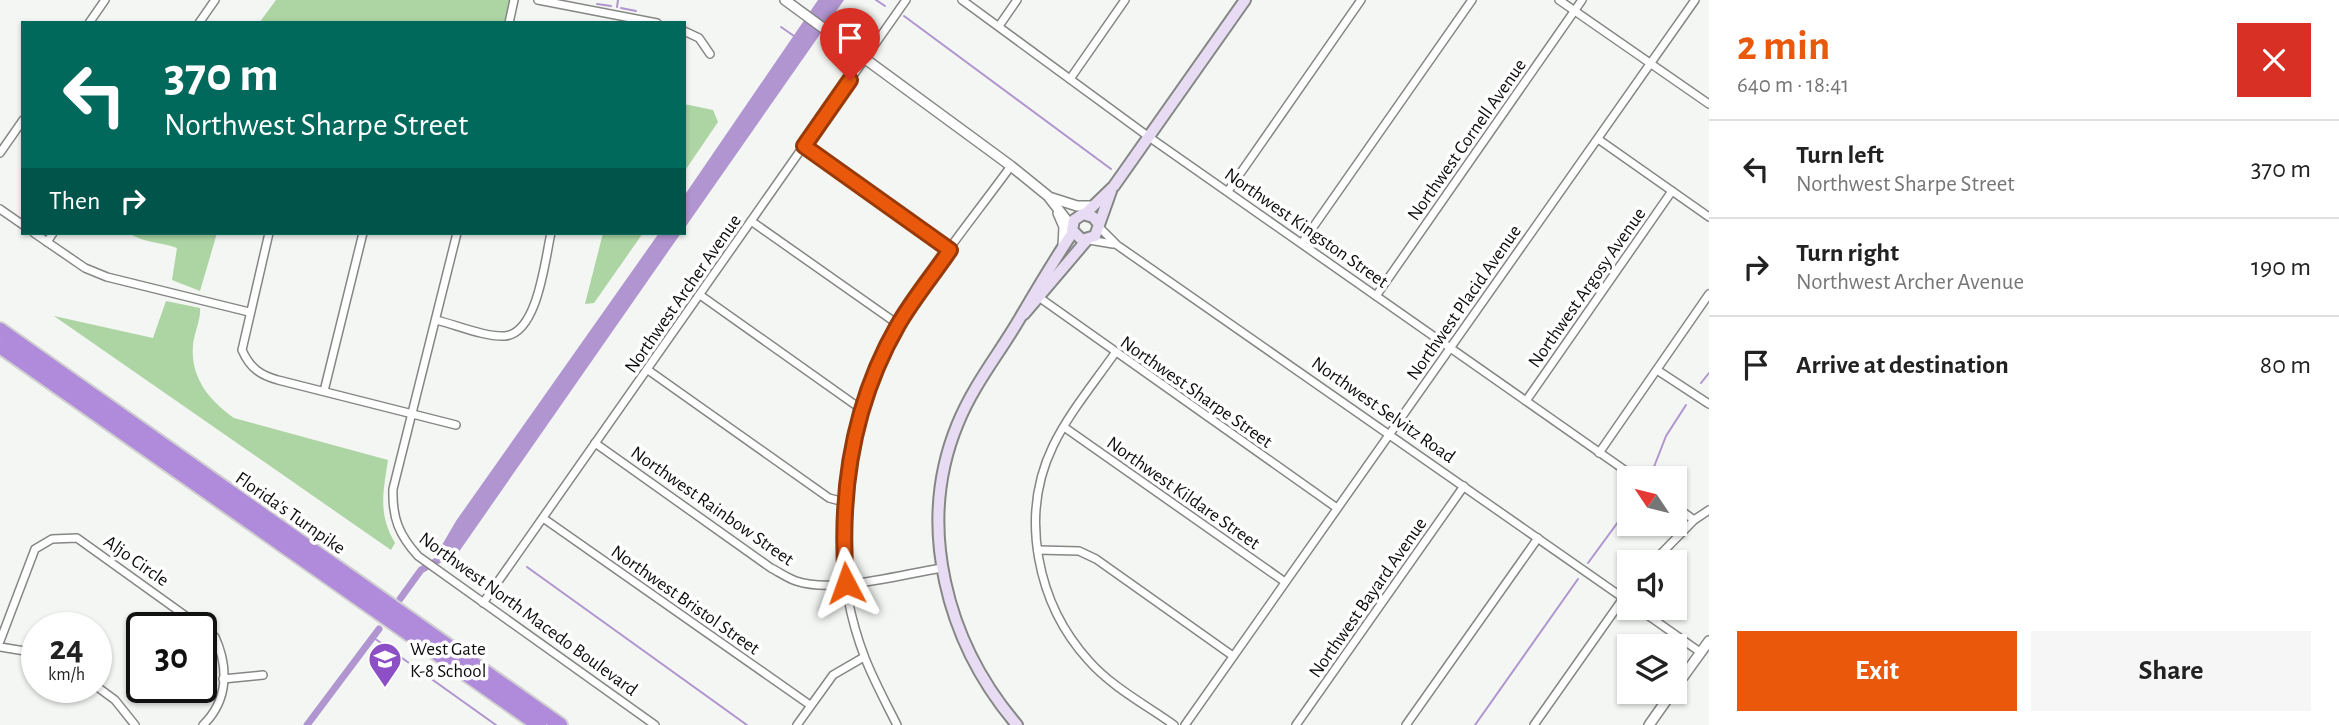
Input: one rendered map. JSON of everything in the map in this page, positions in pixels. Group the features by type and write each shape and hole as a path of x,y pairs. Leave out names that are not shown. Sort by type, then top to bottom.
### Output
{"highway":[{"name":"Florida's Turnpike","path":"0,330 560,725"},
{"name":"Florida's Turnpike","path":"0,346 539,725"}],"main road":[{"path":"1017,725 993,696 969,655 956,625 942,568 940,507 943,478 953,438 972,392 1063,247 1074,220 1087,212 1114,186 1245,0"},
{"path":"1022,316 1087,240 1095,236 1114,186"},
{"path":"1087,212 1098,224"},
{"path":"1072,230 1087,240"}],"street":[{"path":"90,21 105,0"},
{"path":"200,21 215,0"},
{"path":"509,21 514,0"},
{"path":"538,0 607,19 632,21"},
{"path":"785,0 1011,166 1050,198 1072,230"},
{"name":"Northwest Archer Avenue","path":"483,603 906,0"},
{"name":"Northwest Kingston Street","path":"962,0 1149,137 1618,466"},
{"path":"999,26 1017,0"},
{"path":"1070,79 1125,0"},
{"path":"1228,191 1361,0"},
{"path":"1301,243 1472,0"},
{"path":"1559,0 1709,104"},
{"name":"Northwest Cornell Avenue","path":"1377,296 1582,0"},
{"name":"Northwest Placid Avenue","path":"1185,725 1695,0"},
{"path":"686,32 699,38 710,54"},
{"path":"0,153 21,123"},
{"path":"1598,139 1709,217"},
{"path":"804,146 950,250"},
{"path":"897,725 864,657 846,583 844,502 847,471 861,409 871,380 899,325 1011,166"},
{"name":"Northwest Argosy Avenue","path":"1526,401 1672,191"},
{"path":"1050,198 1087,212"},
{"path":"1050,198 1065,227 1063,247"},
{"path":"0,209 21,224"},
{"path":"751,221 899,325"},
{"name":"Northwest Selvitz Road","path":"1098,224 1117,245 1617,594"},
{"path":"37,235 85,268 107,277 249,312"},
{"path":"47,242 52,235"},
{"path":"268,235 242,350 248,363 261,375 456,425"},
{"path":"324,391 363,235"},
{"name":"Northwest North Macedo Boulevard","path":"457,235 393,489 392,509 401,538 418,556 655,725"},
{"path":"436,320 501,336 519,331 532,313 551,235"},
{"name":"Northwest Selvitz Road","path":"1087,240 1117,245"},
{"path":"1599,453 1709,294"},
{"path":"700,295 861,409"},
{"name":"Northwest Sharpe Street","path":"1040,298 1337,508"},
{"path":"1115,353 1064,427 1043,473 1035,509 1038,550 1049,598 1082,652 1113,682 1174,725"},
{"path":"648,369 829,498 844,502"},
{"path":"1657,370 1709,404"},
{"name":"Northwest Kildare Street","path":"1064,427 1285,582"},
{"name":"Northwest Rainbow Street","path":"595,443 771,568 795,580 815,584 846,583 942,568"},
{"name":"Northwest Bayard Avenue","path":"1296,725 1464,486"},
{"path":"1665,550 1694,520 1709,510"},
{"path":"1687,515 1694,520"},
{"name":"Northwest Bristol Street","path":"544,518 810,705"},
{"name":"Aljo Circle","path":"0,641 35,549 52,538 77,538 206,627 220,647 223,700 217,712 203,725"},
{"path":"1406,725 1538,538"},
{"path":"1038,550 1079,551 1096,559 1233,656"},
{"path":"1534,725 1617,612"},
{"path":"1654,620 1700,652"},
{"path":"1687,671 1709,641"},
{"path":"0,647 21,650"},
{"path":"797,725 833,675 864,657"},
{"path":"223,679 263,675"},
{"path":"112,698 135,725"},
{"path":"1649,725 1664,704"}],"green space":[{"path":"276,0 511,0 506,21 260,21"},
{"path":"686,104 713,110 718,122 686,169"},
{"path":"133,235 216,235 200,291 172,280 177,248"},
{"path":"602,235 642,235 594,303 585,304"},
{"path":"166,301 200,308 193,345 198,378 217,404 234,418 388,460 383,503 386,522 395,543 391,550 54,316 153,338"}],"shaded area":[{"path":"818,0 844,0 686,226 686,193"},
{"path":"658,235 680,235 456,556 441,562 442,545 456,521"}],"waterway":[{"path":"617,7 618,0"},
{"path":"876,0 885,6"},
{"path":"597,4 611,6"},
{"path":"621,8 636,11"},
{"path":"904,16 1111,169"},
{"path":"781,27 794,36"},
{"path":"1701,383 1709,373"},
{"path":"1654,466 1666,436 1686,405"},
{"path":"1588,563 1617,523"},
{"path":"400,599 421,570 447,555"},
{"path":"527,567 747,725"},
{"path":"1475,725 1578,579"},
{"path":"307,725 379,629"},
{"path":"374,638 496,725"}],"place":[{"name":"West Gate K-8 School","path":"385,689"}],"route":[{"path":"846,583 844,502 847,471 861,409 871,380 899,325 950,250 804,146 850,80"}]}
